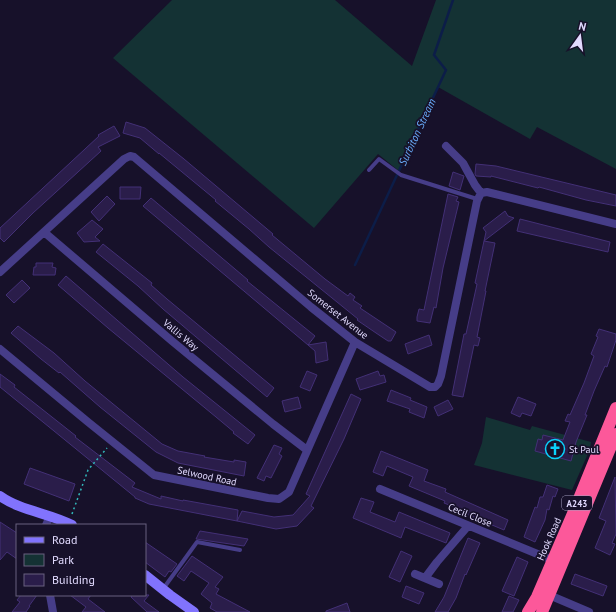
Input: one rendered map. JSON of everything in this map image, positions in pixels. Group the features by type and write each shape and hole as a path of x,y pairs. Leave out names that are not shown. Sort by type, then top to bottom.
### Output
{"highway":[{"name":"Hook Road","path":"528,612 537,597 572,516 616,408"},
{"name":"Hook Road","path":"542,612 616,434"}],"street":[{"path":"446,146 462,163 475,185 479,196 487,192 616,224"},
{"name":"Somerset Avenue","path":"0,272 124,159 130,156 134,157 355,342 430,387 435,387 441,376 454,306 479,196"},
{"name":"Vallis Way","path":"44,232 178,346 307,450"},
{"name":"Selwood Road","path":"0,349 112,442 154,474 268,498 279,498 289,492 355,342"},
{"name":"Cecil Close","path":"380,488 552,560"},
{"path":"0,496 48,520 70,524"},
{"path":"425,578 468,526"},
{"path":"415,574 439,584"},
{"path":"146,576 194,612"},
{"path":"549,595 589,612"},
{"path":"50,596 53,612"}],"lane":[{"path":"369,170 379,159 401,175 479,196"},
{"path":"163,589 197,542 240,550"}],"path":[{"path":"70,524 81,487 88,470 112,442"}],"green space":[{"path":"172,0 335,0 412,66 436,0 616,0 616,169 537,127 530,139 438,87 399,171 378,154 314,228 113,58"},
{"path":"486,417 530,430 532,426 591,442 590,449 572,490 474,465 482,443"}],"building":[{"path":"126,122 145,128 184,159 325,279 348,296 350,293 355,297 353,300 362,306 360,308 396,332 391,341 388,341 357,320 358,319 269,247 215,201 216,200 140,138 123,133"},
{"path":"114,126 120,136 98,147 101,151 33,213 4,242 0,238 0,228 99,136 98,135"},
{"path":"476,164 496,166 616,195 616,206 491,176 476,176"},
{"path":"453,172 464,176 460,190 449,186"},
{"path":"120,187 141,187 140,199 120,199"},
{"path":"448,194 458,197 456,201 459,202 443,268 436,308 434,307 430,323 417,321 419,309 424,310"},
{"path":"107,196 115,204 99,221 91,212"},
{"path":"151,198 248,280 247,281 315,336 308,345 143,206"},
{"path":"505,211 508,216 514,218 484,241 486,232 483,228"},
{"path":"520,219 610,242 608,252 517,231"},
{"path":"92,220 103,229 95,237 100,241 84,242 77,233"},
{"path":"484,241 495,243 477,337 480,338 478,346 474,345 463,397 452,395 464,334 466,334 477,284 475,283"},
{"path":"103,244 152,283 151,285 167,299 274,388 267,397 138,286 96,252"},
{"path":"36,263 53,263 52,267 56,268 55,275 33,275"},
{"path":"66,276 183,377 255,435 248,444 58,285"},
{"path":"22,280 30,288 14,303 6,295"},
{"path":"18,326 54,353 85,381 162,444 178,451 205,456 204,457 234,462 234,460 246,462 244,476 178,463 156,452 11,333"},
{"path":"599,329 616,334 616,340 607,367 605,366 585,415 587,415 576,442 571,461 535,451 538,439 542,440 543,435 563,440 570,422 565,421 568,414 570,415 594,356 591,354 598,337 596,336"},
{"path":"429,335 432,345 408,354 405,344"},
{"path":"326,342 328,360 316,363 315,351 308,345"},
{"path":"307,371 317,375 310,391 300,387"},
{"path":"378,371 380,376 384,375 386,382 360,390 356,379"},
{"path":"0,374 15,385 14,387 76,436 75,437 135,483 132,487 161,499 161,496 238,510 237,521 149,504 135,498 0,387"},
{"path":"391,390 411,398 410,400 427,407 424,418 409,412 410,409 387,401"},
{"path":"351,394 361,399 344,439 311,506 314,508 297,526 276,529 237,521 242,511 274,517 293,515 310,496 306,494"},
{"path":"298,397 301,408 285,412 282,401"},
{"path":"518,397 536,404 531,416 522,413 520,417 511,413"},
{"path":"448,400 453,409 438,416 434,407"},
{"path":"274,445 282,448 279,454 282,456 271,478 266,476 264,481 257,478"},
{"path":"381,451 428,470 424,481 446,489 445,492 508,520 504,530 466,514 467,512 444,503 445,501 409,486 413,477 387,466 383,476 373,472"},
{"path":"30,468 75,484 69,501 24,484"},
{"path":"615,477 616,534 612,543 615,544 610,555 595,548 606,521 599,518"},
{"path":"547,485 558,489 555,497 553,496 549,510 547,509 545,520 535,542 524,537 535,507 537,508 540,497 543,497"},
{"path":"361,498 374,502 370,512 395,522 399,512 450,533 446,543 405,527 401,538 353,518"},
{"path":"0,522 16,532 16,558 7,552 0,560"},
{"path":"200,531 248,539 244,546 196,539"},
{"path":"468,538 480,543 466,575 465,574 456,598 448,612 435,612 444,597"},
{"path":"146,543 177,564 165,577 146,563"},
{"path":"401,551 412,556 400,582 389,577"},
{"path":"192,556 223,577 215,587 219,589 216,594 250,612 217,612 210,608 212,603 201,594 209,583 191,571 184,581 177,576"},
{"path":"517,557 528,562 514,596 502,591"},
{"path":"575,574 607,586 603,596 571,584"},
{"path":"406,586 424,593 419,604 402,597"},
{"path":"149,595 144,601 159,612 147,612 131,597"},
{"path":"20,596 36,596 26,612 12,612 20,602 17,600"},
{"path":"71,596 90,596 88,599 105,612 82,612 86,607"},
{"path":"509,596 519,600 513,612 502,612"},
{"path":"347,603 350,612 326,612 326,611"}],"waterway":[{"name":"Surbiton Stream","path":"355,265 446,70 434,55 453,0"}],"place":[{"name":"St Paul","path":"555,449"}]}
